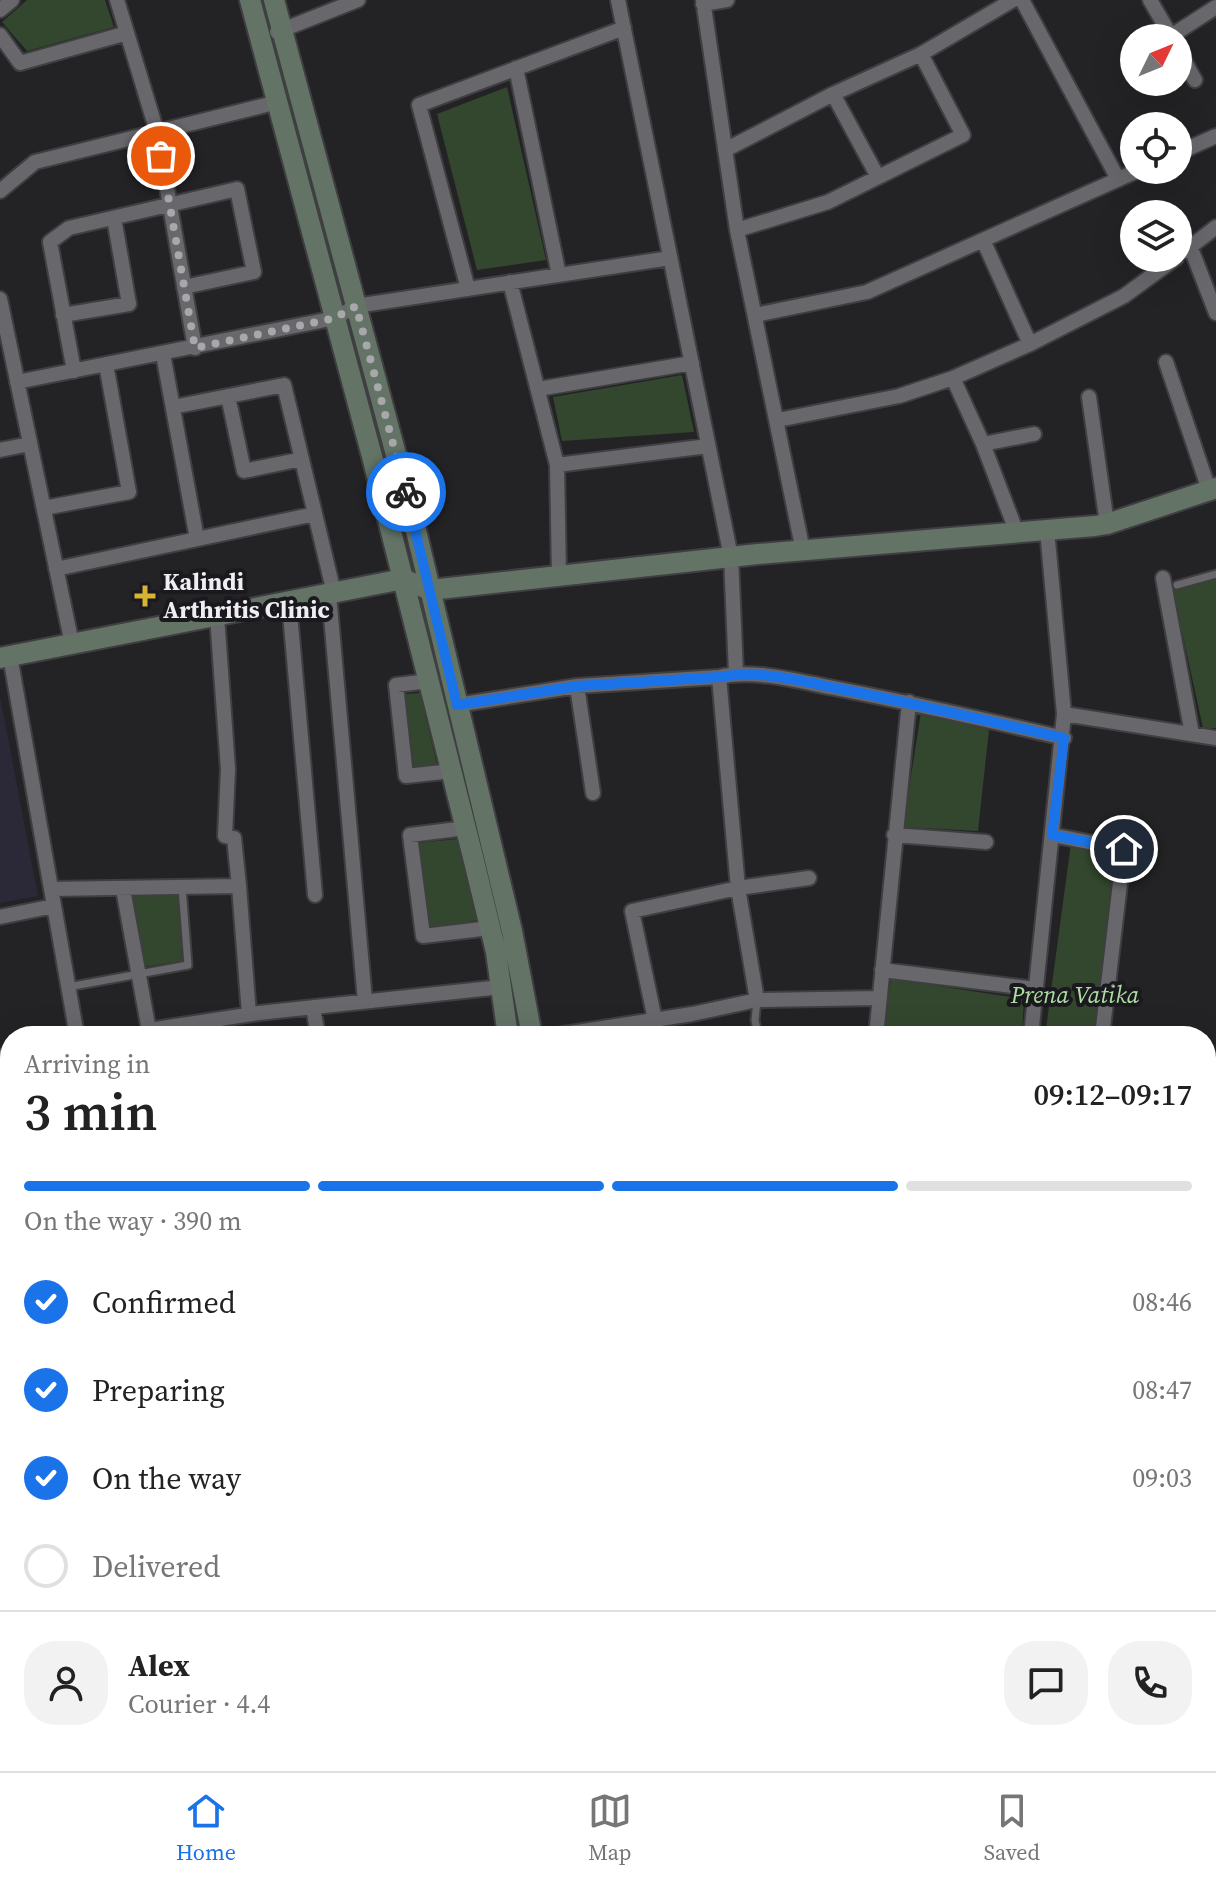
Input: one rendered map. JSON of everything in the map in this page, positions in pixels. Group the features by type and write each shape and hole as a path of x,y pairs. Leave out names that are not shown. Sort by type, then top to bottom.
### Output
{"street":[{"path":"0,10 12,0"},
{"path":"117,0 157,132 195,348"},
{"path":"250,0 452,771 490,928 507,1026"},
{"path":"274,0 430,590 512,931 530,1026"},
{"path":"261,38 358,0"},
{"path":"618,0 731,557 736,673"},
{"path":"727,0 703,2 737,230 803,551"},
{"path":"725,150 833,94 921,54 1013,0"},
{"path":"755,315 867,292 1118,179 1022,0"},
{"path":"1150,0 1163,24"},
{"path":"1192,26 1216,7"},
{"path":"468,289 419,105 624,28"},
{"path":"0,35 20,63 127,33"},
{"path":"737,230 828,202 963,135 921,54"},
{"path":"516,68 559,275"},
{"path":"1192,75 1195,80"},
{"path":"833,94 878,177"},
{"path":"0,191 35,162 278,102"},
{"path":"1192,147 1216,136"},
{"path":"74,371 50,242 69,228 237,189 254,272 184,287"},
{"path":"63,315 129,304 114,218"},
{"path":"1192,245 1216,227"},
{"path":"983,240 1030,344"},
{"path":"1192,251 1216,313"},
{"path":"17,382 335,318 356,306 670,258"},
{"path":"778,420 899,396 953,378 1030,344 1140,287 1158,272"},
{"path":"510,282 557,465 559,575"},
{"path":"0,299 72,644"},
{"path":"163,354 197,539"},
{"path":"75,1026 5,657 403,579 430,590 731,557 1107,524 1212,489 1166,362"},
{"path":"538,389 692,363"},
{"path":"44,508 129,492 106,364"},
{"path":"953,378 983,444 1017,533"},
{"path":"173,407 284,385 331,594 365,1001"},
{"path":"228,396 244,471 302,459"},
{"path":"1089,397 1107,524"},
{"path":"983,444 1034,434"},
{"path":"0,450 30,444"},
{"path":"557,465 708,446"},
{"path":"56,569 315,514"},
{"path":"1032,1026 1064,738 1047,530"},
{"path":"1163,578 1192,734"},
{"path":"289,602 315,895"},
{"path":"217,616 228,769 225,836 234,838 249,1014"},
{"path":"457,705 577,686 719,677 736,673 811,683 909,702 1064,738"},
{"path":"719,677 738,888 757,1000"},
{"path":"429,681 396,685 406,776 452,771"},
{"path":"577,686 593,793"},
{"path":"877,1026 909,702"},
{"path":"1064,714 1216,738"},
{"path":"466,828 410,835 423,936 490,928"},
{"path":"894,835 986,842"},
{"path":"1052,835 1124,849 1103,1026"},
{"path":"655,1020 632,911 738,888 809,878"},
{"path":"51,889 239,886"},
{"path":"123,889 149,1026"},
{"path":"0,917 54,906"},
{"path":"882,970 1036,989"},
{"path":"183,1026 249,1014 501,987"},
{"path":"632,1026 757,1000 880,998"},
{"path":"313,1007 316,1026"}],"lane":[{"path":"1177,585 1216,574"},
{"path":"68,987 188,965 182,887"},
{"path":"756,1026 757,1000"},
{"path":"216,1019 217,1026"}],"shaded area":[{"path":"0,696 38,896 0,903"}],"green space":[{"path":"27,0 105,0 114,27 27,51 2,22"},
{"path":"507,87 546,260 477,270 437,114"},
{"path":"682,375 694,432 562,441 553,397"},
{"path":"1216,579 1216,728 1203,728 1173,590"},
{"path":"420,693 437,765 414,767 405,694"},
{"path":"921,712 989,730 978,831 903,827"},
{"path":"457,839 477,920 429,929 418,843"},
{"name":"Prena Vatika","path":"1071,843 1114,852 1097,1026 1046,1026"},
{"path":"178,892 182,961 142,967 130,894"},
{"path":"891,979 1024,999 1023,1026 884,1026"}],"way so far":[{"path":"161,156 195,348 335,318 356,306 406,492"}],"place":[{"name":"Kalindi Arthritis Clinic","path":"145,596"}],"route":[{"path":"406,492 457,705 577,686 719,677 736,673 811,683 909,702 1064,738 1052,835 1124,849"}]}
